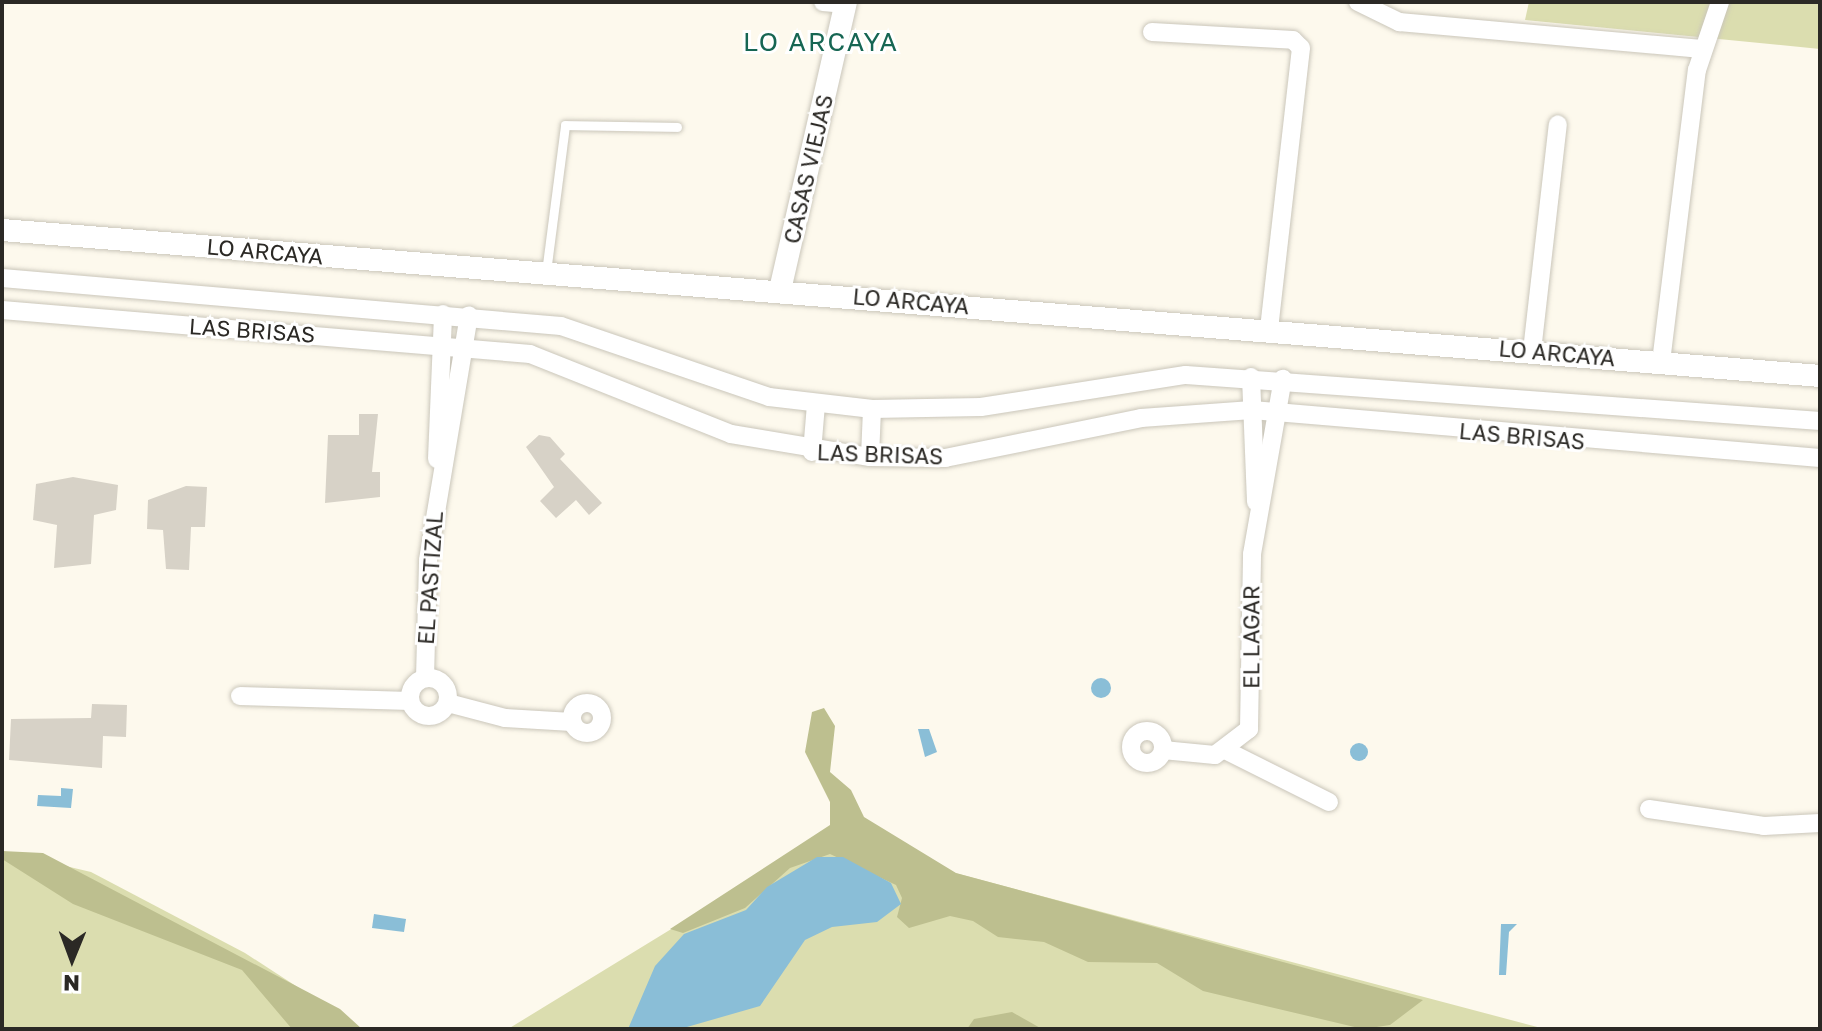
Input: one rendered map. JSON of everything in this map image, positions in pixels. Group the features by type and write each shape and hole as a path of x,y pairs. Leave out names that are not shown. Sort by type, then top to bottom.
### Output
{"street":[{"path":"823,2 846,3"},
{"path":"1358,2 1399,22 1702,49"},
{"path":"1661,362 1702,49 1720,2"},
{"name":"CASAS VIEJAS","path":"780,290 846,3"},
{"path":"1152,32 1293,40 1301,48 1269,330"},
{"path":"1532,351 1558,124"},
{"name":"LO ARCAYA","path":"2,230 780,290 1820,376"},
{"name":"LAS BRISAS","path":"2,278 469,315 590,333 732,386 816,404 872,409 981,407 1141,379 1251,377 1820,421"},
{"name":"LAS BRISAS","path":"2,310 466,346 548,357 699,424 812,452 870,457 945,458 1141,418 1252,410 1820,458"},
{"path":"438,478 438,344 443,314"},
{"path":"438,478 466,346 469,315"},
{"path":"1251,377 1257,513"},
{"path":"1257,513 1280,414 1283,379"},
{"path":"812,452 816,404"},
{"path":"870,457 872,409"},
{"name":"EL PASTIZAL","path":"425,678 438,478"},
{"name":"EL LAGAR","path":"1227,751 1244,738 1252,715 1248,610 1257,513"},
{"path":"410,701 414,684 425,678 446,686 448,703"},
{"path":"240,696 410,701 428,717 448,703 505,718 572,722"},
{"path":"1163,750 1203,757 1227,751 1329,802"},
{"path":"1649,809 1764,826 1820,823"}],"lane":[{"path":"546,274 565,125 677,127"}],"green space":[{"path":"1529,2 1820,2 1820,49 1525,20"},
{"path":"824,708 835,726 830,772 851,790 864,817 956,873 1423,1000 1390,1025 1363,1029 1203,991 1157,963 1088,962 1044,942 998,937 973,921 950,916 909,928 897,917 902,898 896,885 830,854 790,868 745,908 683,933 670,929 830,825 830,802 805,752 812,712"},
{"path":"838,827 955,873 1545,1029 508,1029"},
{"path":"2,851 91,872 245,953 362,1029 2,1029"},
{"path":"2,851 43,853 340,1009 362,1029 292,1029 242,970 73,904 2,859"},
{"path":"1012,1012 1042,1029 967,1029 974,1019"}],"water":[{"path":"1101,678 1108,681 1111,688 1108,695 1101,698 1094,695 1091,688 1094,681"},
{"path":"918,729 929,729 937,752 925,757"},
{"path":"1359,743 1368,752 1359,761 1350,752"},
{"path":"61,788 73,789 71,808 37,806 38,795 61,796"},
{"path":"817,857 843,857 891,883 901,904 877,922 832,927 805,940 760,1006 680,1029 628,1029 655,966 684,934 746,910 767,887"},
{"path":"374,914 406,919 404,932 372,928"},
{"path":"1501,924 1517,924 1509,932 1506,975 1499,975"}],"building":[{"path":"359,414 378,414 372,472 380,472 380,497 325,503 328,435 359,435"},
{"path":"539,435 550,437 565,454 560,459 602,503 589,515 576,500 556,518 540,501 554,487 526,447"},
{"path":"73,477 118,485 116,510 94,515 91,564 54,568 57,525 33,520 36,484"},
{"path":"186,486 207,487 205,527 191,527 189,570 166,569 163,530 147,529 148,500"},
{"path":"92,704 127,705 126,737 103,736 102,768 9,760 11,719 91,718"}],"district":[{"name":"LO ARCAYA","path":"821,42"}]}
